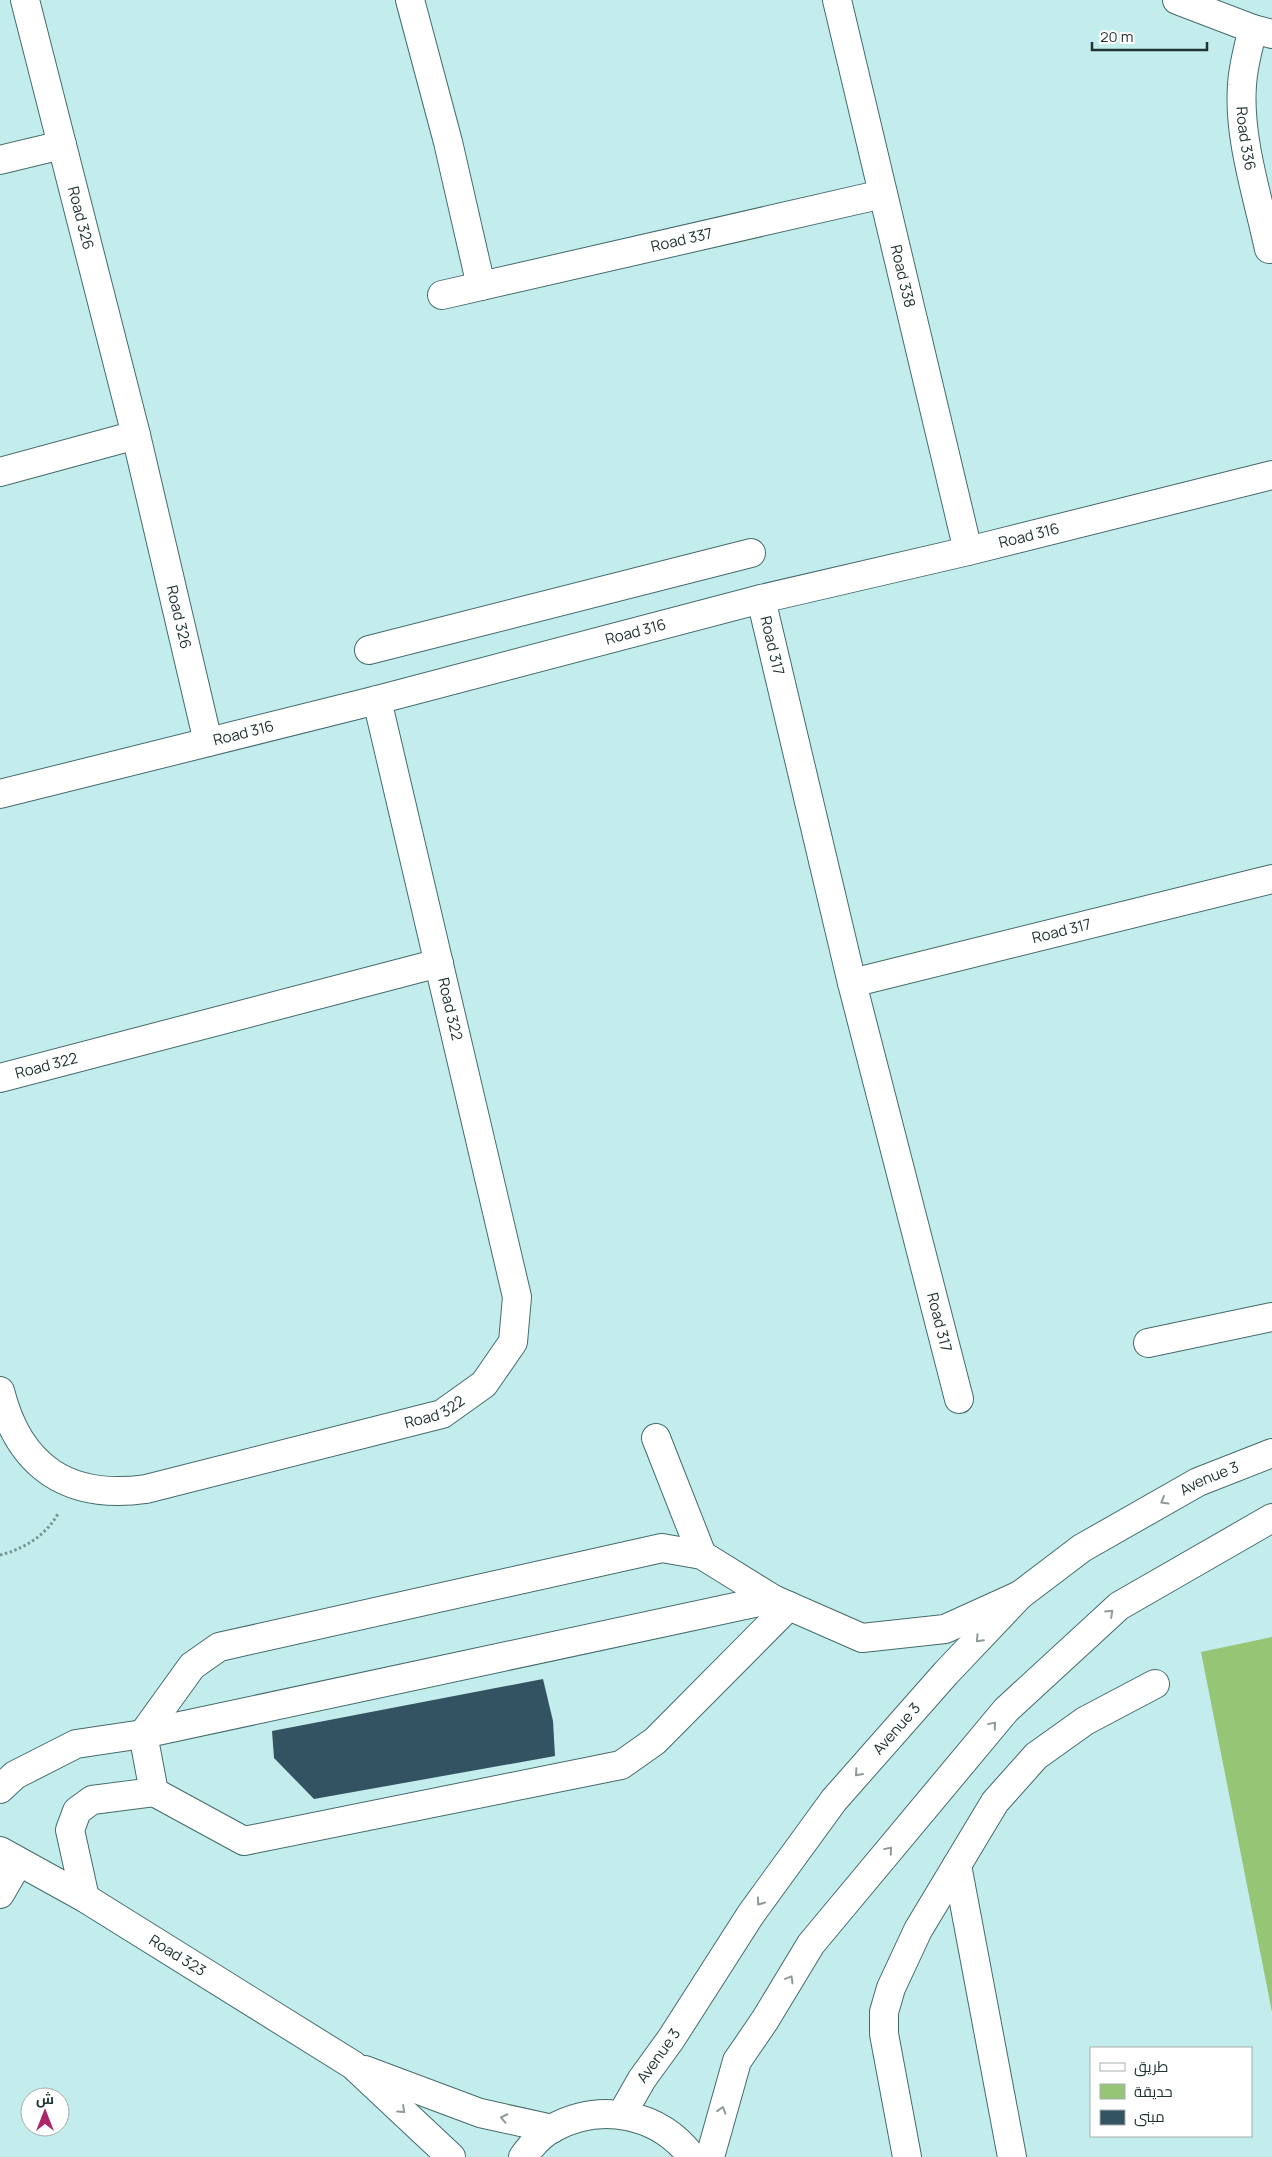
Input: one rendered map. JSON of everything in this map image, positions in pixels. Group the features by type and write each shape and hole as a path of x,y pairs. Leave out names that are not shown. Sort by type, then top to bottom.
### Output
{"street":[{"name":"Road 326","path":"25,0 136,435 208,742"},
{"path":"410,0 448,142 481,286"},
{"name":"Road 338","path":"837,0 968,552"},
{"name":"Road 336","path":"1177,0 1262,31 1244,66 1242,115 1269,249"},
{"path":"0,160 62,145"},
{"name":"Road 337","path":"442,295 883,194"},
{"path":"0,472 136,435"},
{"name":"Road 316","path":"0,794 377,700 761,599 968,552 1272,475"},
{"path":"369,650 751,553"},
{"name":"Road 317","path":"761,599 852,983 958,1399"},
{"name":"Road 322","path":"0,1391 4,1409 14,1432 29,1454 48,1471 70,1483 94,1490 120,1492 146,1488 442,1414 484,1384 513,1342 517,1297 377,700"},
{"name":"Road 317","path":"852,983 1272,879"},
{"name":"Road 322","path":"0,1078 439,963"},
{"path":"1148,1343 1272,1317"},
{"path":"656,1438 702,1556"},
{"name":"Avenue 3","path":"622,2114 642,2079 671,2039 751,1914 834,1800 946,1673 1020,1595 1082,1548 1198,1482 1272,1452"},
{"path":"710,2157 737,2061 811,1944 1006,1710 1118,1606 1272,1518"},
{"path":"154,1792 143,1734 192,1666 219,1647 662,1548 702,1556 781,1603 862,1638 945,1629 1020,1595"},
{"path":"0,1789 16,1775 76,1744 143,1734 781,1603"},
{"path":"84,1898 70,1830 77,1811 92,1800 154,1792 244,1841 621,1764 655,1741 781,1603"},
{"path":"908,2157 884,2034 884,2012 891,1988 918,1930 995,1802 1036,1756 1085,1721 1155,1684"},
{"path":"0,1894 9,1857"},
{"name":"Road 323","path":"9,1857 84,1898 353,2065 480,2113 552,2128"},
{"path":"957,1865 1012,2157"},
{"name":"Road 323","path":"353,2065 451,2157"},
{"path":"523,2157 533,2144 552,2128 574,2118 590,2115 622,2114 648,2122 672,2136 692,2157"}],"path":[{"path":"0,1555 30,1543 44,1532 56,1517 65,1501 70,1483"}],"green space":[{"path":"1272,1637 1272,2012 1201,1652"}],"building":[{"path":"543,1679 553,1721 555,1756 314,1799 274,1758 272,1731"}]}
